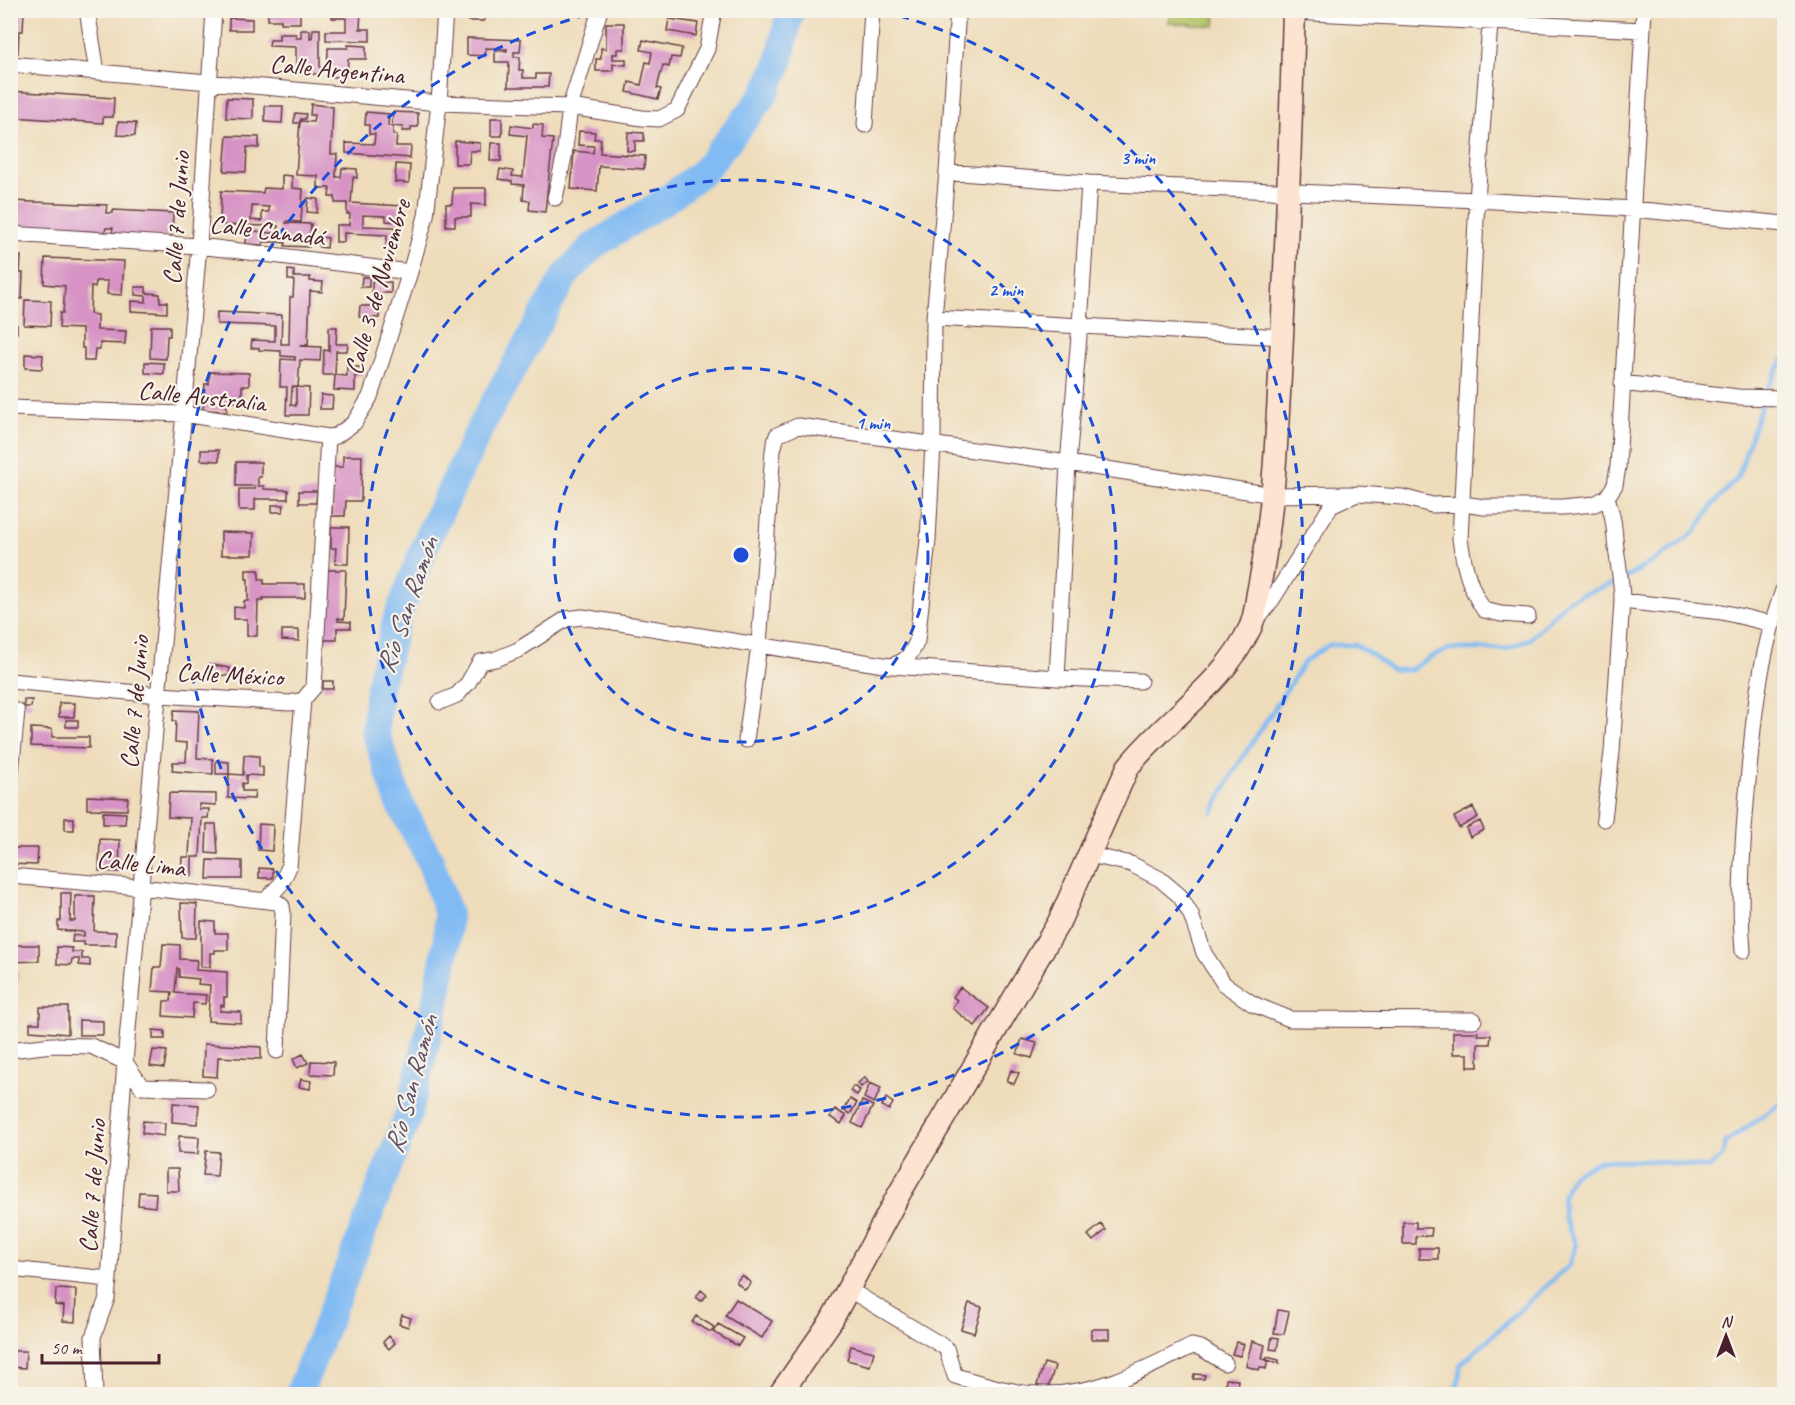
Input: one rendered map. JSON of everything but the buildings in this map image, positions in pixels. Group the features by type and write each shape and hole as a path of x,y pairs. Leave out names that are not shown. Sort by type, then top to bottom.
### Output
{"main road":[{"path":"780,1395 831,1321 899,1194 1059,922 1128,767 1144,747 1208,686 1251,627 1265,557 1273,495 1283,337 1294,11"}],"street":[{"path":"87,10 97,72"},
{"name":"Calle 7 de Junio","path":"95,1395 93,1337 107,1298 109,1279 140,887 199,246 214,10"},
{"name":"Calle 3 de Noviembre","path":"328,437 336,436 354,423 370,397 426,216 439,103 445,10"},
{"path":"555,198 564,157 570,107 600,10"},
{"name":"Calle Argentina","path":"10,64 439,103 570,107 642,118 659,118 677,110 707,49 714,10"},
{"path":"865,125 872,10"},
{"path":"890,666 903,662 912,654 917,641 928,540 933,444 934,318 958,10"},
{"path":"746,740 759,645 773,450 777,435 798,426 1068,463 1273,495 1402,496 1432,505 1463,504 1484,507 1562,507 1595,504 1607,497 1615,485 1618,467 1644,10"},
{"path":"1294,11 1491,16 1642,30"},
{"path":"1491,16 1477,200 1460,539 1464,568 1475,598 1484,610 1528,616"},
{"path":"947,172 1089,183 1633,209 1785,224"},
{"path":"1057,678 1068,463 1089,183"},
{"name":"Calle Canadá","path":"10,234 199,246 410,272"},
{"path":"934,318 1283,337"},
{"path":"1622,384 1738,397 1785,398"},
{"name":"Calle Australia","path":"10,408 183,414 328,437"},
{"path":"266,900 282,884 289,867 303,700 314,687 328,437"},
{"path":"1251,627 1272,600 1331,506 1357,494"},
{"path":"1604,819 1612,752 1622,601 1622,580 1615,539 1615,523 1607,497"},
{"path":"1743,951 1741,866 1749,768 1758,697 1773,624 1785,587"},
{"path":"1622,601 1722,612 1773,624"},
{"path":"440,702 457,694 468,683 480,662 518,650 566,619 582,617 890,666 1057,678 1140,681"},
{"name":"Calle México","path":"10,681 290,703 303,700"},
{"path":"10,783 17,711"},
{"path":"1090,855 1131,864 1160,879 1180,896 1191,915 1204,953 1224,984 1253,1004 1290,1018 1474,1020"},
{"name":"Calle Lima","path":"10,876 266,900"},
{"path":"266,900 277,902 282,906 283,913 277,1051"},
{"path":"10,1050 52,1045 91,1046 125,1062 142,1087 207,1089"},
{"path":"10,1269 109,1279"},
{"path":"848,1289 946,1348 955,1376 989,1385 1039,1394 1084,1391 1132,1375 1192,1347 1200,1348 1225,1363"}],"green space":[{"path":"1170,11 1216,11 1215,26 1169,23"}],"waterway":[{"name":"Río San Ramón","path":"299,1394 408,1116 436,1003 447,942 448,914 430,860 399,802 375,731 379,688 396,621 430,533 483,422 565,276 593,246 663,202 704,171 764,95 779,63 790,10"},
{"path":"1765,394 1784,358"},
{"path":"1213,812 1234,771 1305,661 1329,645 1355,645 1392,670 1410,670 1449,649 1506,649 1530,639 1568,600 1622,580 1695,532 1713,505 1738,477 1762,402"},
{"path":"1446,1394 1457,1386 1460,1365 1569,1265 1576,1245 1564,1217 1562,1198 1572,1175 1601,1160 1655,1161 1708,1168 1722,1157 1726,1142 1784,1101"}]}
